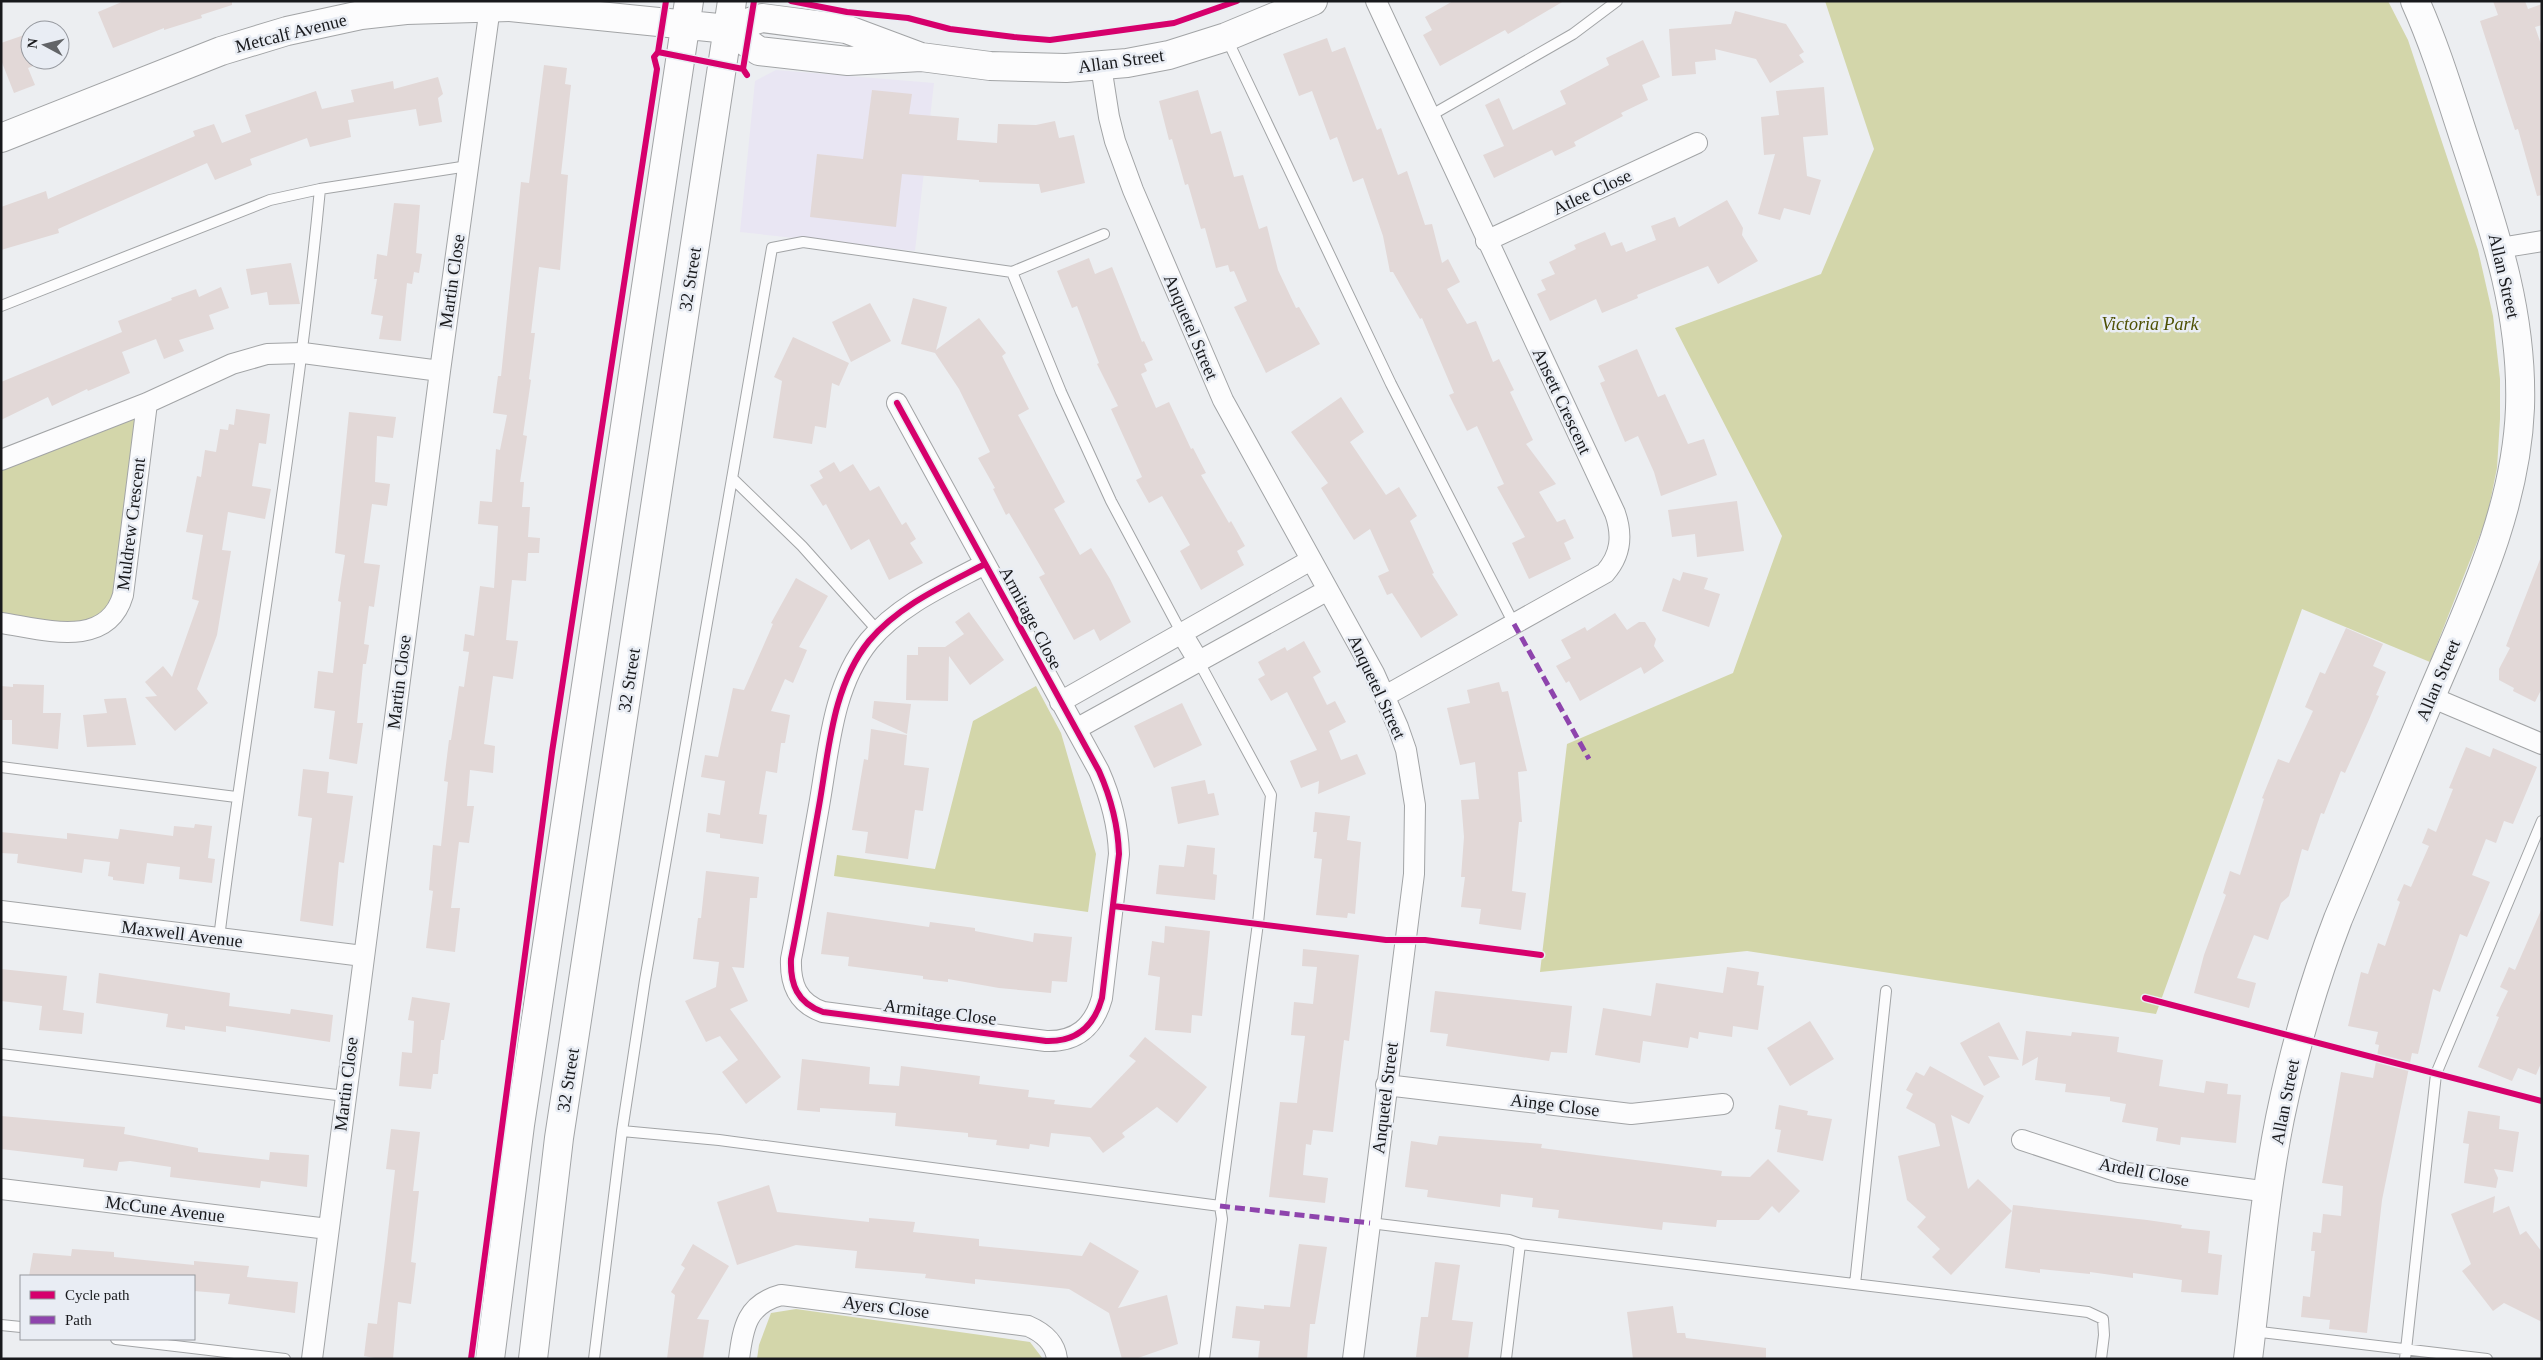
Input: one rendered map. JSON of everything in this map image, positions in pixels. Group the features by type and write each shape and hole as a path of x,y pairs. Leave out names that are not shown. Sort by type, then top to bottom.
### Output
{"street":[{"name":"32 Street","path":"533,1359 559,1138 732,1"},
{"name":"Allan Street","path":"728,29 759,51 848,60 921,57 1013,68 1066,68 1101,66 1169,54 1226,38 1313,1"},
{"name":"Ansett Crescent","path":"1376,1 1486,241 1615,513 1620,535 1617,556 1604,573 1385,696"},
{"name":"Allan Street","path":"2248,1359 2269,1192 2289,1078 2317,973 2480,581 2495,539 2515,459 2520,410 2520,368 2512,305 2500,248 2445,79 2416,1"},
{"name":"Metcalf Avenue","path":"1,138 221,51 360,8 406,10 490,7 688,13 728,29"},
{"name":"Martin Close","path":"312,1359 440,371 490,7"},
{"path":"490,1359 520,1125 688,13"},
{"name":"Anquetel Street","path":"1101,66 1115,141 1213,380 1385,696 1406,750 1415,805 1414,874 1353,1359"},
{"name":"Atlee Close","path":"1486,241 1697,143"},
{"path":"2500,248 2542,241"},
{"path":"1,460 147,403 232,364 266,354 303,353 440,371"},
{"name":"Muldrew Crescent","path":"1,624 79,633 101,626 115,613 123,595 147,403"},
{"name":"Armitage Close","path":"897,403 1076,729 1107,789 1118,837 1117,874 1102,998 1098,1012 1092,1022 1074,1037 1056,1041 823,1012 812,1008 794,989 791,981 793,949 840,694 860,655 878,631 913,603 985,564"},
{"path":"1060,702 1311,560"},
{"path":"1076,729 1328,590"},
{"path":"1181,632 1199,662"},
{"path":"2431,697 2542,744"},
{"name":"Maxwell Avenue","path":"1,911 363,956"},
{"name":"Ainge Close","path":"1386,1085 1631,1114 1723,1104"},
{"name":"Ardell Close","path":"2022,1140 2119,1172 2269,1192"},
{"name":"McCune Avenue","path":"1,1189 328,1229"},
{"name":"Ayers Close","path":"739,1359 745,1324 755,1308 766,1299 781,1295 1028,1326 1036,1329 1052,1343 1057,1359"}],"lane":[{"path":"1428,116 1573,34 1617,1"},
{"path":"1226,38 1391,384 1514,624"},
{"path":"1,306 270,200 320,189 468,166"},
{"path":"219,938 236,797 303,353 320,189"},
{"path":"594,1359 622,1131 645,980 772,248 803,242 1012,272 1104,234"},
{"path":"1012,272 1061,392 1111,501 1181,632"},
{"path":"732,478 802,546 878,631"},
{"path":"1199,662 1271,795 1258,923 1220,1206 1222,1219 1204,1359"},
{"path":"1,767 236,797"},
{"path":"2406,1354 2436,1074 2542,821"},
{"path":"1855,1284 1886,991"},
{"path":"1,1054 345,1096"},
{"path":"622,1131 720,1140 1220,1206"},
{"path":"1370,1223 1510,1240 1520,1244 2088,1312 2103,1319 2104,1335 2101,1359"},
{"path":"1506,1359 1520,1244"},
{"path":"1,1325 20,1328"},
{"path":"2252,1331 2406,1354 2487,1359"},
{"path":"124,1340 286,1359"}],"shaded area":[{"path":"776,70 934,83 915,251 740,232 755,81"}],"green space":[{"name":"Victoria Park","path":"1825,1 2388,1 2408,40 2478,250 2493,316 2500,379 2497,468 2487,517 2430,662 2302,609 2156,1014 1747,951 1540,972 1567,744 1733,673 1782,536 1675,328 1821,274 1874,149"},
{"path":"147,403 123,595 101,626 1,623 1,460"},
{"path":"1036,686 1061,733 1096,854 1088,912 834,876 837,855 935,869 973,721"},
{"path":"796,1309 1030,1342 1043,1359 757,1359 759,1345 771,1313"}],"building":[{"path":"124,1 232,1 232,5 201,15 202,18 164,30 164,28 113,48 98,12"},
{"path":"1453,1 1564,1 1508,34 1505,30 1440,66 1423,35 1432,30 1425,17"},
{"path":"2493,1 2525,1 2528,9 2542,4 2542,25 2535,27 2542,47 2542,195 2537,196 2518,129 2515,130 2480,21 2498,15"},
{"path":"1735,11 1786,24 1804,52 1799,55 1804,62 1770,83 1756,59 1715,49 1716,60 1695,62 1696,74 1672,76 1669,29 1731,24"},
{"path":"20,36 20,70 29,70 35,85 14,93 1,60 1,43"},
{"path":"1327,38 1332,52 1345,47 1377,130 1381,128 1398,175 1407,171 1425,225 1432,224 1442,263 1448,259 1460,282 1447,289 1467,324 1476,321 1493,362 1499,359 1514,390 1510,392 1533,440 1526,444 1556,484 1539,492 1557,522 1565,519 1574,538 1564,543 1571,559 1529,579 1512,543 1525,537 1497,487 1504,484 1477,426 1467,431 1449,395 1454,393 1422,318 1420,319 1393,272 1390,272 1383,236 1363,178 1353,182 1337,137 1330,140 1312,91 1299,96 1283,54"},
{"path":"1643,40 1660,77 1642,85 1648,100 1621,113 1623,116 1574,142 1576,146 1555,156 1552,150 1494,178 1483,155 1504,146 1485,105 1499,98 1513,130 1566,104 1560,91 1609,65 1606,58"},
{"path":"544,65 567,68 565,84 571,85 561,174 568,175 560,270 539,267 531,333 535,333 529,379 531,380 523,435 527,436 520,482 524,482 522,507 530,507 528,537 540,538 539,553 528,553 526,581 512,580 506,640 518,641 513,679 493,676 484,744 495,746 493,773 470,770 467,806 474,806 469,843 459,842 451,908 460,908 455,952 426,948 433,891 429,890 433,845 441,846 448,782 444,781 449,740 451,740 459,686 464,687 469,652 463,651 465,634 474,636 480,586 494,588 498,526 478,524 480,501 492,502 496,449 500,450 507,415 493,413 498,376 501,376 521,182 529,183"},
{"path":"438,77 443,94 438,98 442,122 419,126 416,109 348,120 351,137 310,147 307,138 250,159 252,165 215,180 207,163 58,229 59,233 1,250 1,207 46,191 48,199 195,136 193,131 214,124 222,143 251,132 245,115 316,91 322,109 354,102 351,90 393,81 394,89"},
{"path":"1824,87 1828,135 1803,137 1807,176 1821,180 1810,215 1784,208 1780,220 1758,214 1775,154 1764,155 1761,117 1779,115 1776,91"},
{"path":"872,90 912,94 909,114 959,118 957,140 997,143 998,124 1036,125 1055,121 1059,138 1074,135 1085,183 1041,193 1039,184 979,182 979,180 902,174 896,227 810,217 817,154 863,159"},
{"path":"1198,90 1211,134 1221,131 1234,177 1243,175 1259,229 1267,226 1278,270 1296,308 1299,307 1320,344 1266,373 1234,307 1247,301 1234,271 1230,272 1228,265 1216,268 1205,228 1201,229 1188,184 1185,185 1172,139 1169,140 1159,101"},
{"path":"1727,200 1743,228 1742,235 1758,261 1718,284 1708,266 1637,295 1638,298 1602,313 1596,299 1550,321 1537,294 1546,290 1541,280 1555,274 1549,262 1576,249 1574,245 1605,232 1611,246 1622,242 1626,252 1656,240 1651,226 1675,217 1679,227"},
{"path":"394,203 420,205 416,253 422,254 419,273 414,272 412,284 407,283 401,341 379,339 383,316 371,314 377,279 374,279 377,254 387,256"},
{"path":"1089,258 1095,274 1112,267 1142,342 1144,341 1153,360 1144,364 1147,371 1141,374 1156,408 1169,402 1191,449 1193,448 1206,473 1201,475 1245,546 1237,551 1244,565 1201,590 1180,551 1190,545 1162,496 1149,503 1136,480 1142,477 1111,409 1118,406 1097,364 1099,363 1077,306 1072,308 1057,271"},
{"path":"291,263 300,304 269,305 267,292 251,295 246,269"},
{"path":"221,287 229,308 209,315 214,329 179,340 184,351 164,359 156,339 122,352 130,373 88,391 87,389 52,406 48,397 1,420 1,382 122,332 118,321 172,300 171,298 196,289 199,297"},
{"path":"913,298 947,307 936,350 979,318 1006,353 1002,356 1029,409 1018,415 1065,502 1054,509 1080,555 1091,548 1110,579 1131,622 1100,641 1094,629 1074,640 1039,577 1045,574 1009,513 1006,515 993,489 995,488 978,458 990,452 959,389 935,353 901,344"},
{"path":"870,303 891,341 851,362 832,322"},
{"path":"793,337 849,363 839,386 832,383 826,428 815,426 812,444 773,438 782,381 774,377"},
{"path":"1637,349 1658,397 1665,394 1688,444 1704,439 1717,475 1661,496 1654,472 1638,436 1625,442 1600,383 1605,381 1598,366"},
{"path":"1341,397 1364,432 1350,442 1386,495 1399,487 1417,516 1410,521 1434,573 1432,574 1458,615 1421,638 1392,593 1387,595 1378,576 1389,571 1370,529 1354,540 1321,488 1328,483 1291,432"},
{"path":"236,409 270,414 266,444 259,443 252,486 271,489 265,519 228,512 222,550 231,551 217,635 197,689 208,703 175,731 145,697 157,696 145,682 163,666 172,677 199,601 192,599 203,535 186,532 197,476 201,477 205,450 216,452 220,429 228,430 229,424 234,425"},
{"path":"349,412 396,417 393,438 377,436 375,482 390,484 387,506 372,504 364,563 380,565 374,607 369,606 364,644 369,645 366,664 363,664 357,723 363,723 357,764 329,759 335,711 314,708 318,671 333,673 341,602 338,601 345,555 335,553"},
{"path":"834,462 840,472 853,464 870,491 879,486 902,525 906,522 916,539 910,543 923,563 889,580 869,539 851,550 826,504 823,506 810,485 823,478 819,471"},
{"path":"1737,501 1744,551 1697,557 1695,534 1672,537 1668,510"},
{"path":"2541,557 2542,688 2535,702 2513,691 2514,688 2499,680 2499,669 2510,648 2506,646"},
{"path":"1683,572 1708,578 1704,589 1720,594 1709,627 1662,611 1673,578 1680,581"},
{"path":"796,578 828,596 799,647 807,650 793,683 785,679 771,711 790,715 785,743 781,743 777,773 766,771 759,814 767,815 763,844 720,838 720,834 706,832 708,813 720,815 725,781 701,777 705,755 718,757 733,688 744,690 773,624 771,623"},
{"path":"969,612 1004,660 970,685 949,656 948,701 906,700 907,655 918,655 918,647 945,647 964,634 955,622"},
{"path":"1615,613 1627,630 1639,622 1645,622 1656,639 1654,646 1664,661 1644,674 1641,667 1580,701 1569,681 1566,683 1556,666 1571,658 1561,640 1585,627 1587,631"},
{"path":"2346,628 2383,644 2373,666 2386,672 2376,695 2379,696 2345,773 2341,771 2324,814 2321,813 2308,851 2302,849 2289,896 2281,903 2268,940 2254,935 2237,978 2256,983 2249,1008 2194,993 2204,955 2226,895 2223,893 2230,871 2240,875 2264,799 2262,798 2278,759 2289,763 2313,711 2305,707 2320,672 2325,674"},
{"path":"1304,641 1321,672 1313,677 1327,705 1335,701 1346,722 1329,731 1341,760 1357,754 1366,774 1318,794 1319,781 1301,788 1290,761 1317,750 1287,692 1271,701 1258,679 1265,675 1258,662 1285,647 1287,651"},
{"path":"1499,682 1502,692 1508,691 1527,771 1518,772 1522,822 1519,822 1512,891 1526,893 1521,930 1479,924 1481,909 1461,907 1465,877 1461,877 1464,837 1461,800 1479,799 1475,762 1460,765 1447,708 1470,703 1467,690"},
{"path":"13,684 44,685 43,713 61,713 58,749 12,744 12,720 1,720 1,686 13,687"},
{"path":"126,698 136,745 87,747 83,715 107,713 104,699"},
{"path":"874,701 911,704 907,734 872,718"},
{"path":"1182,703 1202,745 1154,768 1134,726"},
{"path":"871,729 907,735 904,765 929,768 923,811 915,810 908,859 865,853 868,832 852,830 864,759 868,760"},
{"path":"2466,747 2490,757 2493,748 2537,767 2513,824 2504,821 2496,843 2486,839 2472,875 2490,882 2467,937 2460,934 2440,992 2433,989 2418,1054 2412,1053 2382,1200 2367,1333 2329,1329 2330,1320 2301,1317 2303,1296 2310,1297 2315,1251 2311,1251 2313,1232 2321,1233 2323,1214 2341,1216 2343,1186 2322,1183 2341,1072 2373,1078 2379,1045 2375,1044 2378,1032 2348,1026 2361,972 2368,974 2378,943 2385,946 2400,902 2397,900 2404,884 2411,887 2429,846 2422,843 2428,828 2436,832 2453,789 2449,788"},
{"path":"303,769 329,772 327,793 353,796 344,863 339,862 333,926 300,921 312,818 298,816"},
{"path":"1205,780 1208,794 1214,793 1219,815 1178,824 1171,787"},
{"path":"1315,812 1350,816 1347,840 1361,842 1355,914 1348,913 1347,918 1316,915 1322,859 1314,858 1317,832 1313,832"},
{"path":"195,824 212,826 208,858 215,859 212,883 179,879 180,867 147,863 144,884 113,880 113,877 108,876 110,862 84,859 82,873 17,863 18,854 1,853 1,832 67,839 67,833 118,839 120,829 173,836 174,826 194,828"},
{"path":"1187,845 1215,848 1213,874 1217,875 1215,900 1156,894 1159,865 1184,867"},
{"path":"706,871 759,877 757,898 750,898 744,968 732,967 748,1001 730,1009 781,1077 746,1104 722,1072 738,1060 720,1036 706,1042 685,1001 716,987 719,962 693,959 698,918 701,918"},
{"path":"2542,908 2542,1061 2536,1075 2518,1068 2512,1081 2478,1067 2499,1017 2496,1016 2508,991 2500,987 2509,967 2515,970"},
{"path":"827,912 929,927 930,922 975,928 975,931 1033,942 1034,933 1072,937 1067,982 1052,981 1051,993 999,988 948,979 948,982 923,979 923,976 848,966 849,957 821,954"},
{"path":"1165,926 1210,931 1202,1016 1192,1015 1191,1033 1155,1030 1160,977 1148,975 1152,941 1164,943"},
{"path":"1303,949 1359,955 1349,1041 1344,1040 1333,1132 1313,1130 1311,1145 1306,1144 1303,1175 1328,1178 1325,1203 1269,1197 1280,1102 1297,1103 1305,1036 1291,1035 1294,1002 1313,1004 1317,967 1302,966"},
{"path":"1727,967 1759,972 1757,985 1764,986 1758,1030 1733,1026 1732,1037 1699,1032 1698,1039 1690,1037 1688,1048 1643,1041 1640,1063 1595,1055 1603,1008 1651,1016 1656,983 1723,993"},
{"path":"1,969 67,976 63,1010 84,1013 82,1034 39,1030 42,1006 1,1001"},
{"path":"99,973 230,993 229,1006 290,1014 291,1009 333,1015 330,1042 226,1026 226,1032 185,1026 185,1030 166,1027 168,1014 96,1003"},
{"path":"1435,991 1572,1006 1567,1053 1551,1052 1549,1061 1446,1046 1448,1034 1430,1032"},
{"path":"412,997 450,1003 444,1040 441,1040 438,1074 433,1074 431,1089 399,1086 402,1052 412,1053 414,1021 408,1020"},
{"path":"1810,1021 1834,1059 1790,1086 1767,1048"},
{"path":"1999,1022 2019,1060 1988,1056 2000,1077 1984,1086 1960,1043"},
{"path":"2026,1031 2071,1036 2072,1032 2119,1037 2117,1052 2163,1060 2159,1086 2204,1093 2206,1081 2228,1084 2227,1094 2241,1095 2236,1143 2181,1137 2180,1145 2156,1141 2158,1128 2122,1122 2126,1104 2110,1101 2110,1097 2065,1092 2066,1084 2035,1080 2038,1057 2022,1066"},
{"path":"1145,1037 1207,1087 1177,1123 1157,1107 1122,1133 1125,1137 1103,1153 1090,1137 1051,1133 1049,1147 1030,1144 1029,1149 996,1145 997,1140 968,1137 968,1133 895,1126 896,1113 820,1108 820,1112 797,1110 802,1059 870,1067 869,1084 899,1086 901,1066 980,1076 979,1084 1029,1090 1028,1097 1055,1100 1054,1104 1091,1108 1136,1061 1129,1056"},
{"path":"1930,1066 1984,1096 1969,1124 1951,1115 1968,1189 1978,1179 2012,1211 1951,1275 1932,1257 1940,1249 1917,1227 1926,1217 1907,1200 1898,1156 1940,1146 1935,1124 1906,1108 1913,1094 1906,1090 1916,1072 1924,1076"},
{"path":"1779,1105 1808,1111 1807,1115 1832,1119 1823,1161 1777,1152 1781,1130 1775,1129"},
{"path":"2468,1111 2500,1116 2499,1129 2519,1132 2513,1172 2494,1169 2498,1178 2496,1188 2464,1183 2469,1144 2463,1143"},
{"path":"1,1116 125,1127 124,1134 198,1148 198,1152 269,1160 270,1152 309,1155 307,1187 261,1181 260,1188 170,1177 171,1167 130,1161 119,1162 117,1171 83,1167 84,1159 1,1149"},
{"path":"391,1129 420,1132 413,1191 419,1191 411,1262 416,1263 411,1304 398,1302 393,1359 380,1359 364,1356 368,1323 377,1324 385,1259 395,1170 386,1169"},
{"path":"1439,1136 1542,1144 1541,1148 1722,1171 1721,1176 1750,1177 1768,1159 1800,1191 1779,1213 1772,1206 1759,1220 1717,1220 1716,1227 1663,1222 1662,1230 1558,1218 1559,1210 1532,1207 1533,1198 1501,1194 1500,1207 1427,1197 1428,1190 1405,1187 1411,1141 1437,1145"},
{"path":"769,1185 777,1212 869,1222 869,1218 915,1222 913,1232 979,1239 979,1246 1082,1256 1090,1242 1139,1271 1118,1308 1167,1295 1178,1344 1135,1359 1122,1359 1109,1313 1069,1289 975,1279 975,1284 925,1278 926,1274 855,1268 857,1251 796,1245 737,1265 717,1202"},
{"path":"2495,1196 2493,1213 2509,1206 2520,1235 2526,1231 2542,1252 2542,1322 2504,1303 2493,1311 2462,1271 2471,1264 2451,1214"},
{"path":"2013,1205 2147,1220 2182,1225 2181,1228 2210,1231 2208,1253 2222,1255 2218,1295 2181,1292 2182,1280 2133,1273 2133,1278 2090,1272 2090,1274 2040,1269 2040,1273 2005,1268"},
{"path":"693,1244 729,1266 697,1319 709,1320 703,1359 667,1359 675,1295 671,1292 685,1268 681,1265"},
{"path":"1299,1244 1327,1247 1315,1324 1310,1324 1307,1359 1258,1359 1260,1341 1232,1338 1236,1306 1264,1309 1264,1305 1290,1307"},
{"path":"72,1249 114,1252 114,1257 194,1265 194,1261 249,1266 247,1277 298,1282 295,1313 228,1304 230,1294 195,1291 195,1275 29,1275 33,1253 71,1256"},
{"path":"1435,1262 1460,1265 1452,1320 1473,1322 1468,1359 1416,1357 1421,1317 1428,1317"},
{"path":"1673,1306 1677,1333 1685,1333 1686,1338 1766,1348 1766,1359 1633,1359 1627,1312"}],"marked path":[{"path":"1514,624 1589,759"},
{"path":"1220,1206 1370,1223"}],"cycle path":[{"path":"471,1359 552,752 657,69 654,57 658,52 666,1"},
{"path":"743,69 754,1"},
{"path":"791,1 847,12 908,18 950,29 1050,40 1174,23 1237,1"},
{"path":"658,52 743,69 747,75"},
{"path":"897,403 1099,771 1113,811 1119,854 1102,998 1099,1008 1089,1025 1075,1035 1057,1041 823,1012 801,998 792,977 791,959 816,825 829,741 847,678 869,641 894,617 923,597 985,564"},
{"path":"1113,906 1386,940 1425,940 1541,955"},
{"path":"2145,998 2542,1101"}]}
